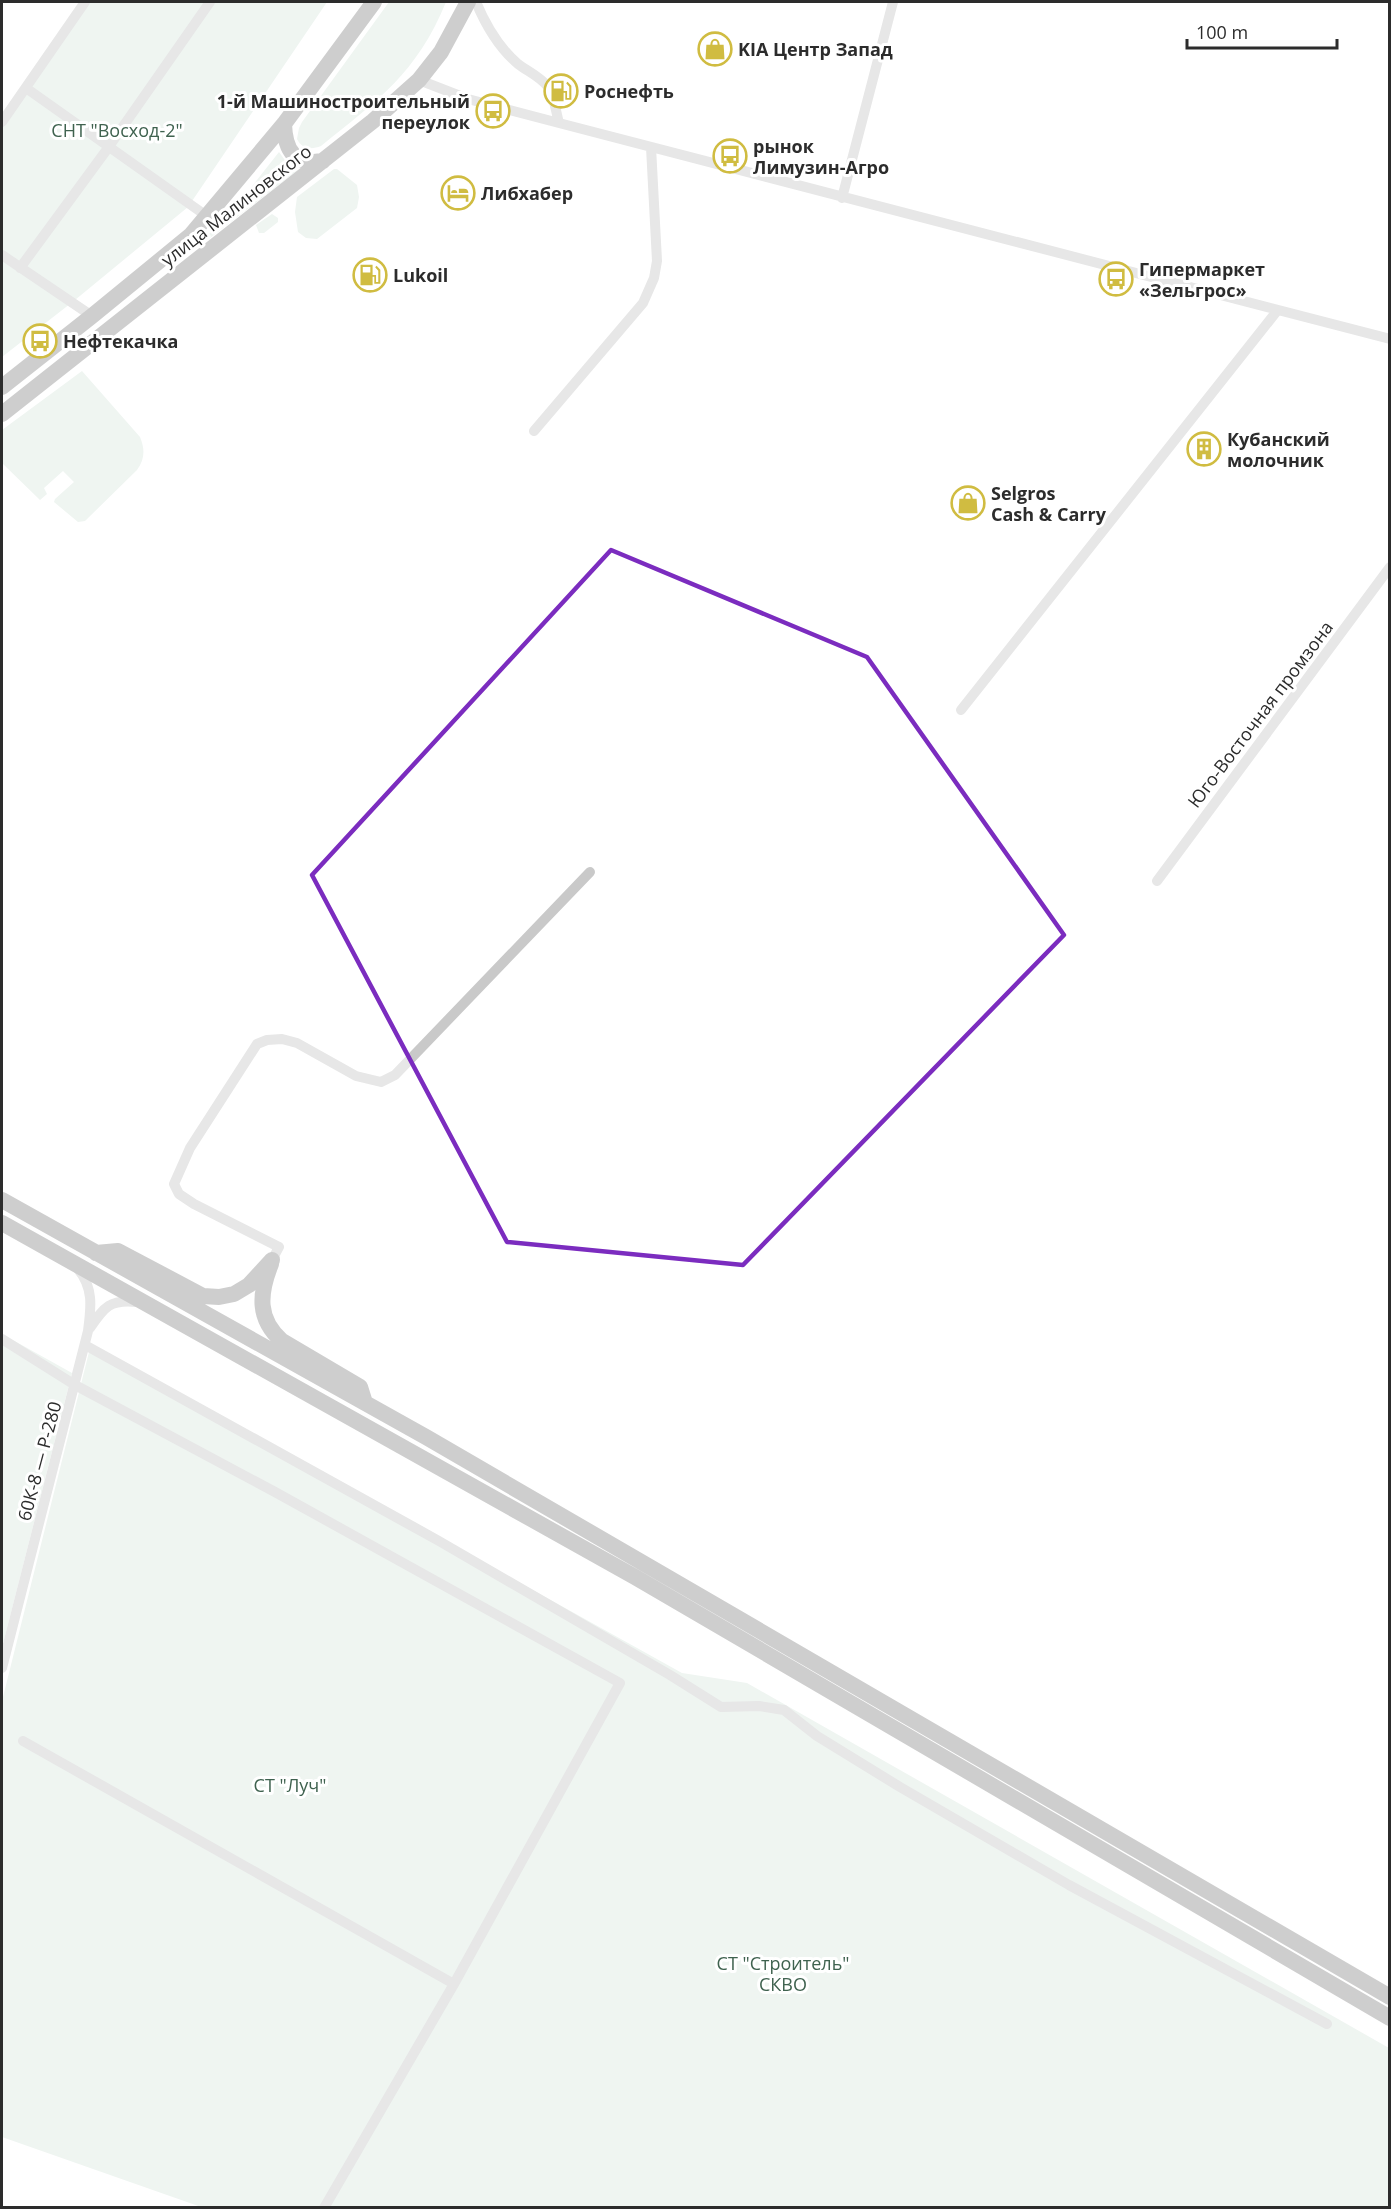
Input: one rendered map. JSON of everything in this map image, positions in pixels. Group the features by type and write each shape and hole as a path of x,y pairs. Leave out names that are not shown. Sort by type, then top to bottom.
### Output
{"highway":[{"name":"улица Малиновского","path":"2,387 191,235 284,124 374,2"},
{"name":"улица Малиновского","path":"2,414 323,161 419,80 441,52 468,3"},
{"path":"284,124 286,141 294,156 305,162 323,161"},
{"path":"2,1200 359,1399 844,1678 1389,1997"},
{"path":"2,1223 635,1577 1389,2018"},
{"path":"96,1253 118,1251 203,1296 219,1297 234,1294 249,1285 272,1260"},
{"path":"272,1260 262,1298 265,1320 272,1332 282,1341 360,1387 359,1399"},
{"path":"342,1413 351,1410 354,1407 354,1400 359,1399"}],"street":[{"path":"2,122 85,2"},
{"path":"20,268 108,148 210,2"},
{"path":"842,198 893,2"},
{"path":"468,3 502,49 519,65 546,84 550,90 559,123"},
{"path":"419,80 468,99 1389,339"},
{"path":"26,88 208,217"},
{"path":"534,431 643,303 649,291 657,261 651,147"},
{"path":"2,255 92,316"},
{"path":"961,710 1277,311"},
{"name":"Юго-Восточная промзона","path":"1157,881 1389,567"},
{"path":"272,1260 279,1247 194,1204 179,1194 174,1184 190,1148 257,1044 267,1040 282,1039 297,1043 356,1076 381,1082 388,1079 590,872"},
{"name":"60К-8 — Р-280","path":"2,1668 88,1331 91,1310 90,1289 84,1276 70,1261"},
{"name":"60К-8 — Р-280","path":"88,1331 104,1309 114,1302 125,1300 147,1303"},
{"path":"2,1339 75,1385 275,1492 620,1683 454,1984 324,2208"},
{"path":"85,1345 439,1541 721,1707 759,1706 784,1710 817,1736 900,1787 1069,1885 1327,2024"},
{"path":"23,1741 454,1984"}],"highlighted area":[{"path":"611,550 867,657 1064,935 743,1265 507,1242 312,875"}],"green space":[{"name":"СНТ \"Восход-2\"","path":"82,2 327,2 188,207 2,357 2,116"},
{"path":"389,2 446,2 435,27 422,48 394,83 321,146 304,147 297,139 302,122"},
{"path":"279,152 287,163 298,170 197,248 234,209"},
{"path":"334,169 357,185 359,197 357,208 317,239 306,238 298,232 295,212 297,197"},
{"path":"272,214 278,218 278,222 264,233 259,233 256,225"},
{"path":"82,371 140,437 143,454 142,462 137,470 85,521 78,522 54,502 74,482 63,471 44,488 47,494 40,500 2,463 2,430"},
{"path":"2,1334 72,1373 2,1648"},
{"path":"91,1344 682,1673 747,1683 1389,2048 1389,2207 204,2208 2,2137 2,1701"}],"place":[{"name":"KIA Центр Запад","path":"715,49"},
{"name":"Роснефть","path":"561,91"},
{"name":"1-й Машиностроительный переулок","path":"493,111"},
{"name":"рынок Лимузин-Агро","path":"730,156"},
{"name":"Либхабер","path":"458,193"},
{"name":"Lukoil","path":"370,275"},
{"name":"Гипермаркет «Зельгрос»","path":"1116,279"},
{"name":"Нефтекачка","path":"40,341"},
{"name":"Кубанский молочник","path":"1204,449"},
{"name":"Selgros Cash & Carry","path":"968,503"}],"park label":[{"name":"СТ \"Луч\"","path":"290,1785"},
{"name":"СТ \"Строитель\" СКВО","path":"783,1973"}]}
